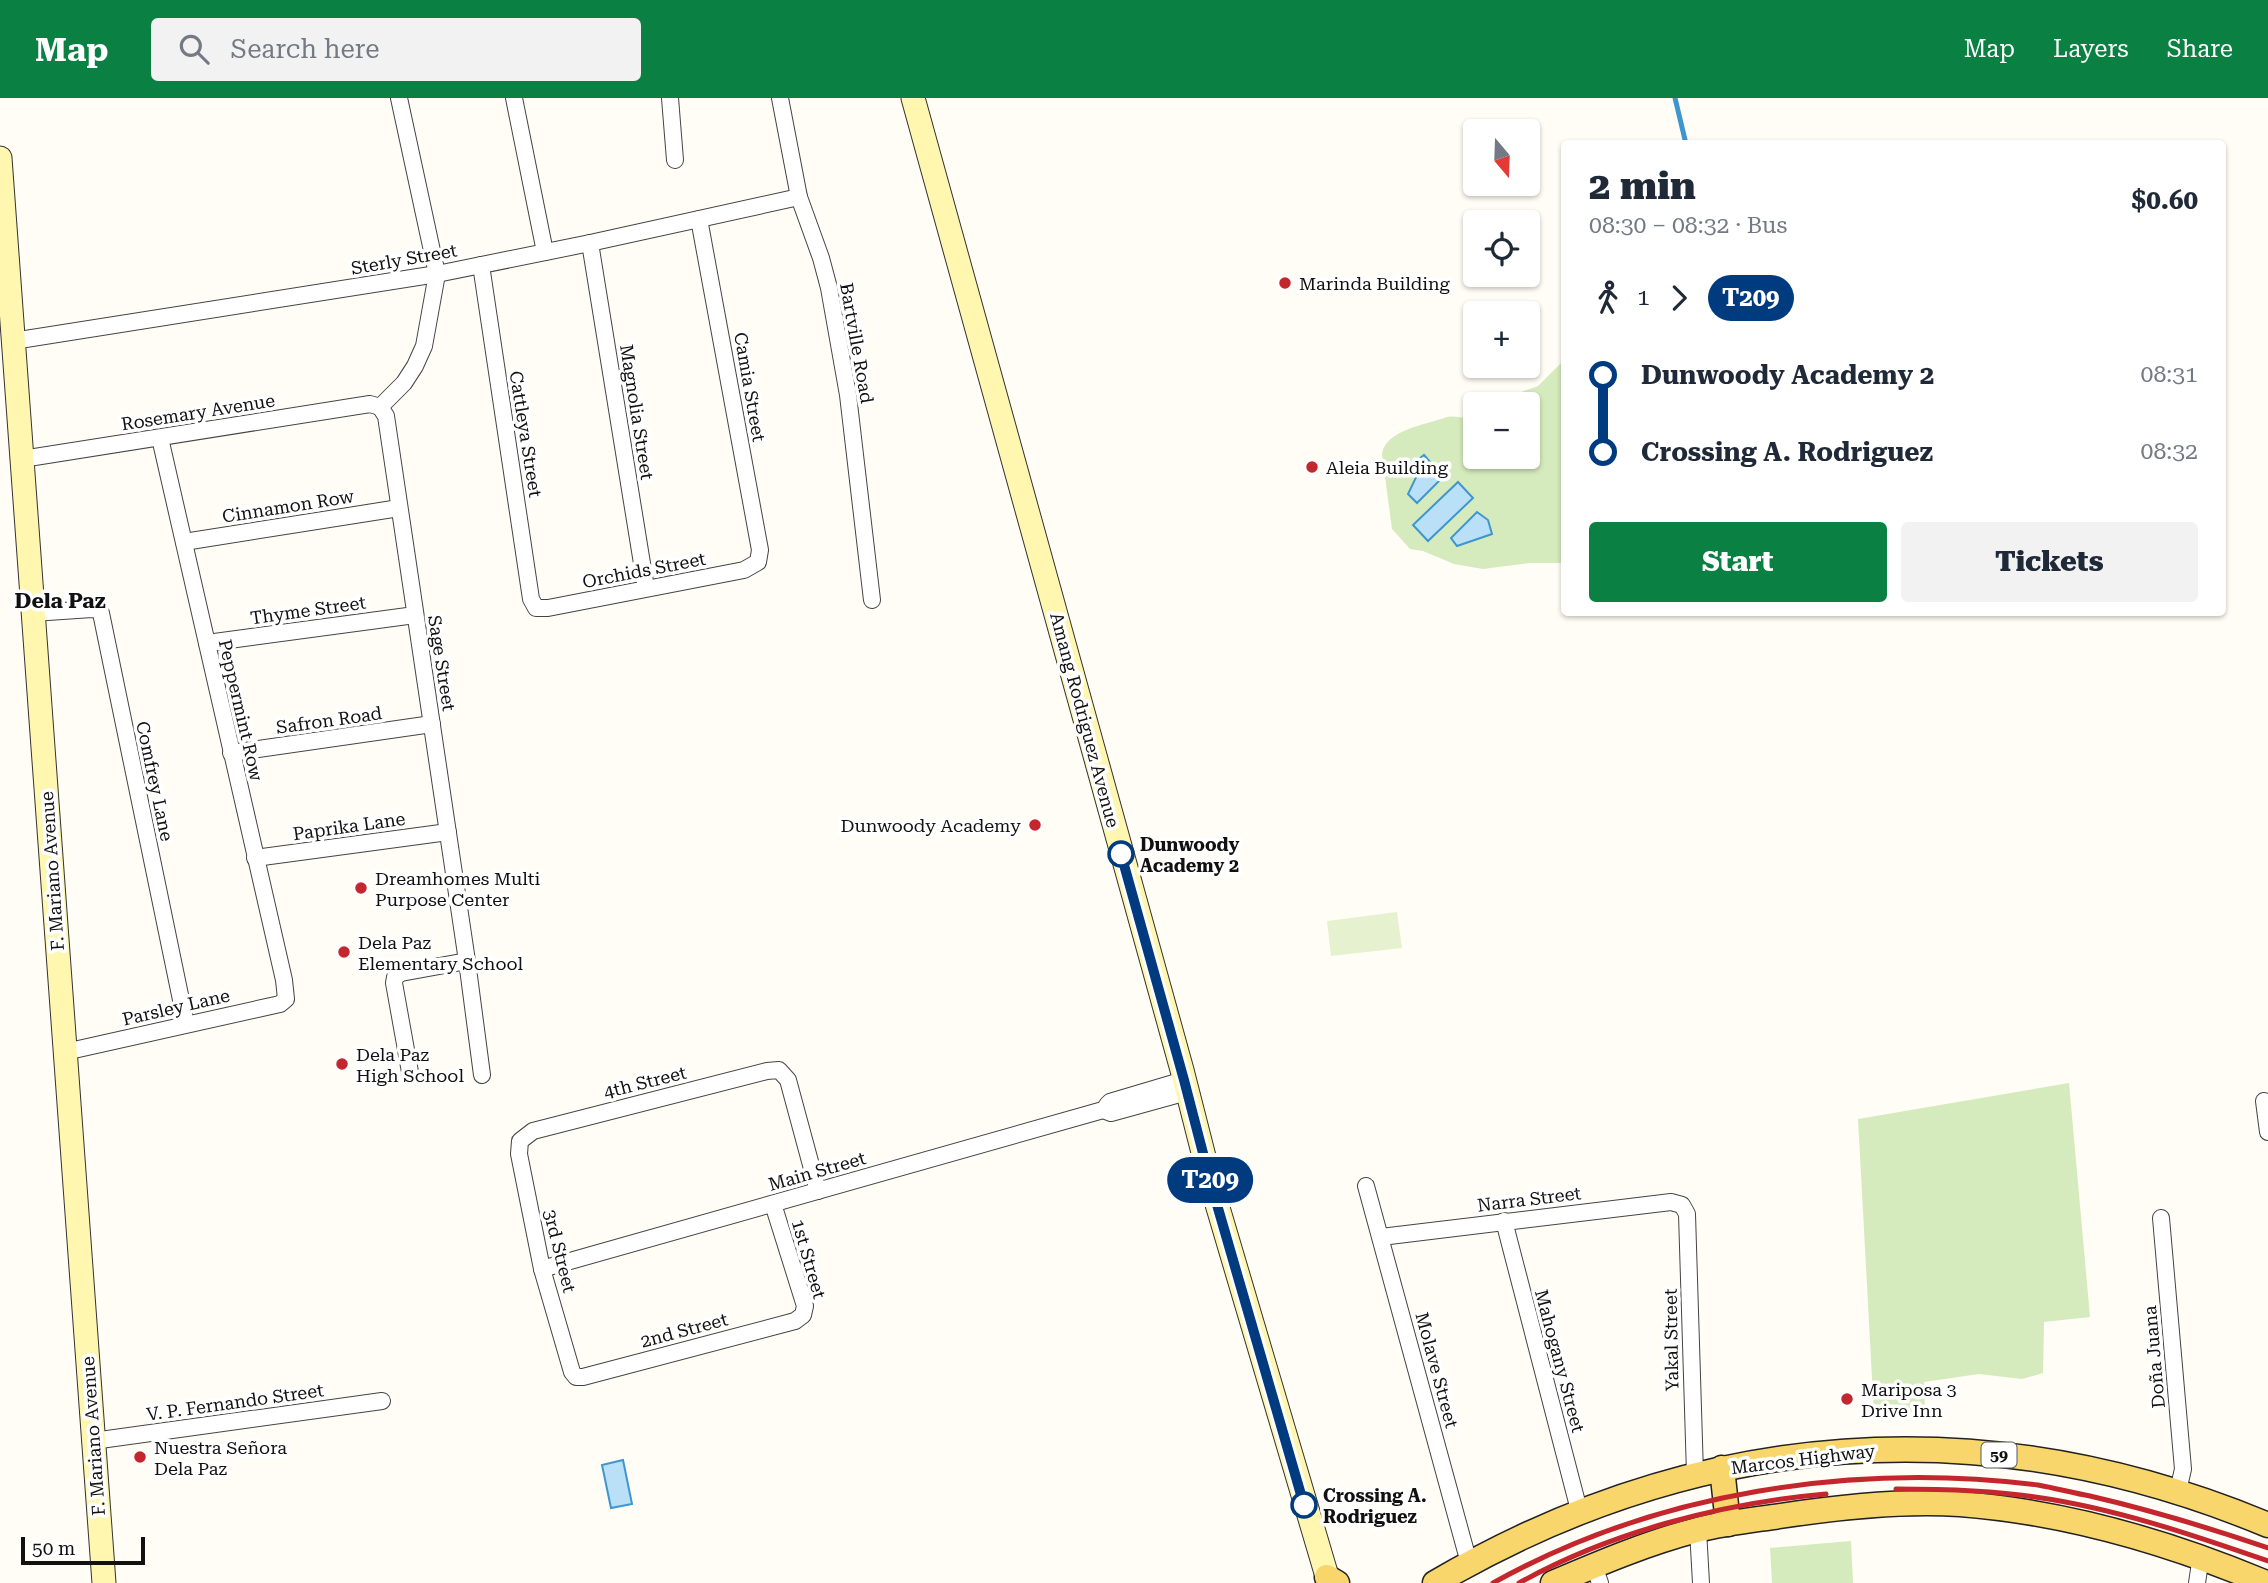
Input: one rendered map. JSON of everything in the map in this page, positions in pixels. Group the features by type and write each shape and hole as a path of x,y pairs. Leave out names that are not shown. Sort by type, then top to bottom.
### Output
{"main road":[{"name":"Amang Rodriguez Avenue","path":"913,98 1211,1184 1331,1581"},
{"name":"F. Mariano Avenue","path":"0,158 104,1583"},
{"name":"Marcos Highway","path":"1435,1583 1523,1535 1579,1510 1695,1474 1817,1453 1911,1448 1967,1450 2083,1467 2178,1491 2268,1525"},
{"path":"1722,1468 1728,1524"},
{"path":"1553,1583 1597,1574 1627,1552 1698,1530 1728,1524 1864,1506 1957,1504 2014,1510 2106,1528 2201,1556 2266,1583"}],"street":[{"path":"380,407 404,383 424,346 437,274 399,98"},
{"path":"514,98 545,252"},
{"path":"670,98 674,160"},
{"name":"Bartville Road","path":"780,98 799,197 821,258 834,314 848,395 872,600"},
{"name":"Sterly Street","path":"13,341 437,274 799,197"},
{"name":"Camia Street","path":"699,219 760,550 758,562"},
{"name":"Magnolia Street","path":"590,243 646,588"},
{"name":"Cattleya Street","path":"481,265 531,599 536,608"},
{"name":"Rosemary Avenue","path":"22,459 369,404 380,407"},
{"name":"Sage Street","path":"380,407 386,416 482,1075"},
{"name":"Peppermint Row","path":"160,438 287,991"},
{"name":"Cinnamon Row","path":"184,542 399,508"},
{"name":"Orchids Street","path":"536,608 548,608 744,570 758,562"},
{"name":"Comfrey Lane","path":"33,613 92,609 101,613 186,1024"},
{"name":"Thyme Street","path":"206,643 415,615"},
{"name":"Safron Road","path":"231,753 432,724"},
{"name":"Paprika Lane","path":"255,858 448,832"},
{"path":"410,1072 394,983 396,977 401,973 467,961"},
{"name":"Parsley Lane","path":"65,1052 280,1004 286,999 287,991"},
{"name":"4th Street","path":"533,1131 767,1070 779,1070 788,1080 818,1191"},
{"name":"Main Street","path":"542,1269 1103,1110 1110,1102 1186,1086"},
{"path":"2264,1101 2268,1132"},
{"name":"3rd Street","path":"533,1131 520,1140 519,1154 542,1269 572,1372 576,1377 583,1377"},
{"name":"Molave Street","path":"1366,1186 1469,1563"},
{"name":"Narra Street","path":"1381,1237 1671,1202 1682,1205"},
{"name":"1st Street","path":"773,1204 805,1306 803,1315 795,1321"},
{"name":"Yakal Street","path":"1682,1205 1687,1214 1695,1474"},
{"name":"Doña Juana","path":"2161,1218 2183,1469 2178,1491"},
{"name":"Mahogany Street","path":"1504,1221 1579,1510"},
{"name":"2nd Street","path":"583,1377 795,1321"},
{"name":"V. P. Fernando Street","path":"93,1441 382,1401"},
{"path":"1698,1530 1701,1583"},
{"path":"2197,1583 2201,1556"}],"green space":[{"path":"1561,363 1561,563 1529,563 1483,569 1454,564 1423,551 1410,549 1392,529 1382,454 1385,446 1399,433 1418,426 1447,417 1463,418 1463,469 1540,469 1540,392 1521,392 1538,386"},
{"path":"1397,912 1402,948 1331,956 1327,921"},
{"path":"2069,1083 2090,1317 2044,1322 2043,1373 2022,1379 1979,1374 1924,1382 1925,1412 1874,1415 1858,1119"},
{"path":"1851,1541 1853,1583 1772,1583 1770,1548"}],"water":[{"path":"1424,455 1443,477 1417,503 1408,494 1422,465 1418,460"},
{"path":"1458,482 1473,498 1428,541 1413,525"},
{"path":"1477,512 1488,520 1492,534 1457,546 1451,538"},
{"path":"623,1460 632,1504 611,1508 602,1465"}],"waterway":[{"path":"1675,98 1685,140"}],"railway":[{"path":"1493,1583 1556,1552 1621,1526 1689,1506 1758,1491 1828,1482 1898,1478 1968,1479 2044,1486 2157,1513 2268,1548"},
{"path":"1896,1489 1983,1491 2065,1502 2153,1523 2268,1561"},
{"path":"1519,1583 1591,1549 1668,1523 1747,1505 1826,1494"}],"bus line":[{"name":"T209","path":"1121,854 1211,1184 1304,1505"}],"place":[{"name":"Marinda Building","path":"1285,283"},
{"name":"Aleia Building","path":"1312,467"},
{"name":"Dunwoody Academy","path":"1035,825"},
{"name":"Dunwoody Academy 2","path":"1121,854"},
{"name":"Dreamhomes Multi Purpose Center","path":"361,888"},
{"name":"Dela Paz Elementary School","path":"344,952"},
{"name":"Dela Paz High School","path":"342,1064"},
{"name":"Mariposa 3 Drive Inn","path":"1847,1399"},
{"name":"Nuestra Señora Dela Paz","path":"140,1457"},
{"name":"Crossing A. Rodriguez","path":"1304,1505"}],"district":[{"name":"Dela Paz","path":"60,601"}]}
